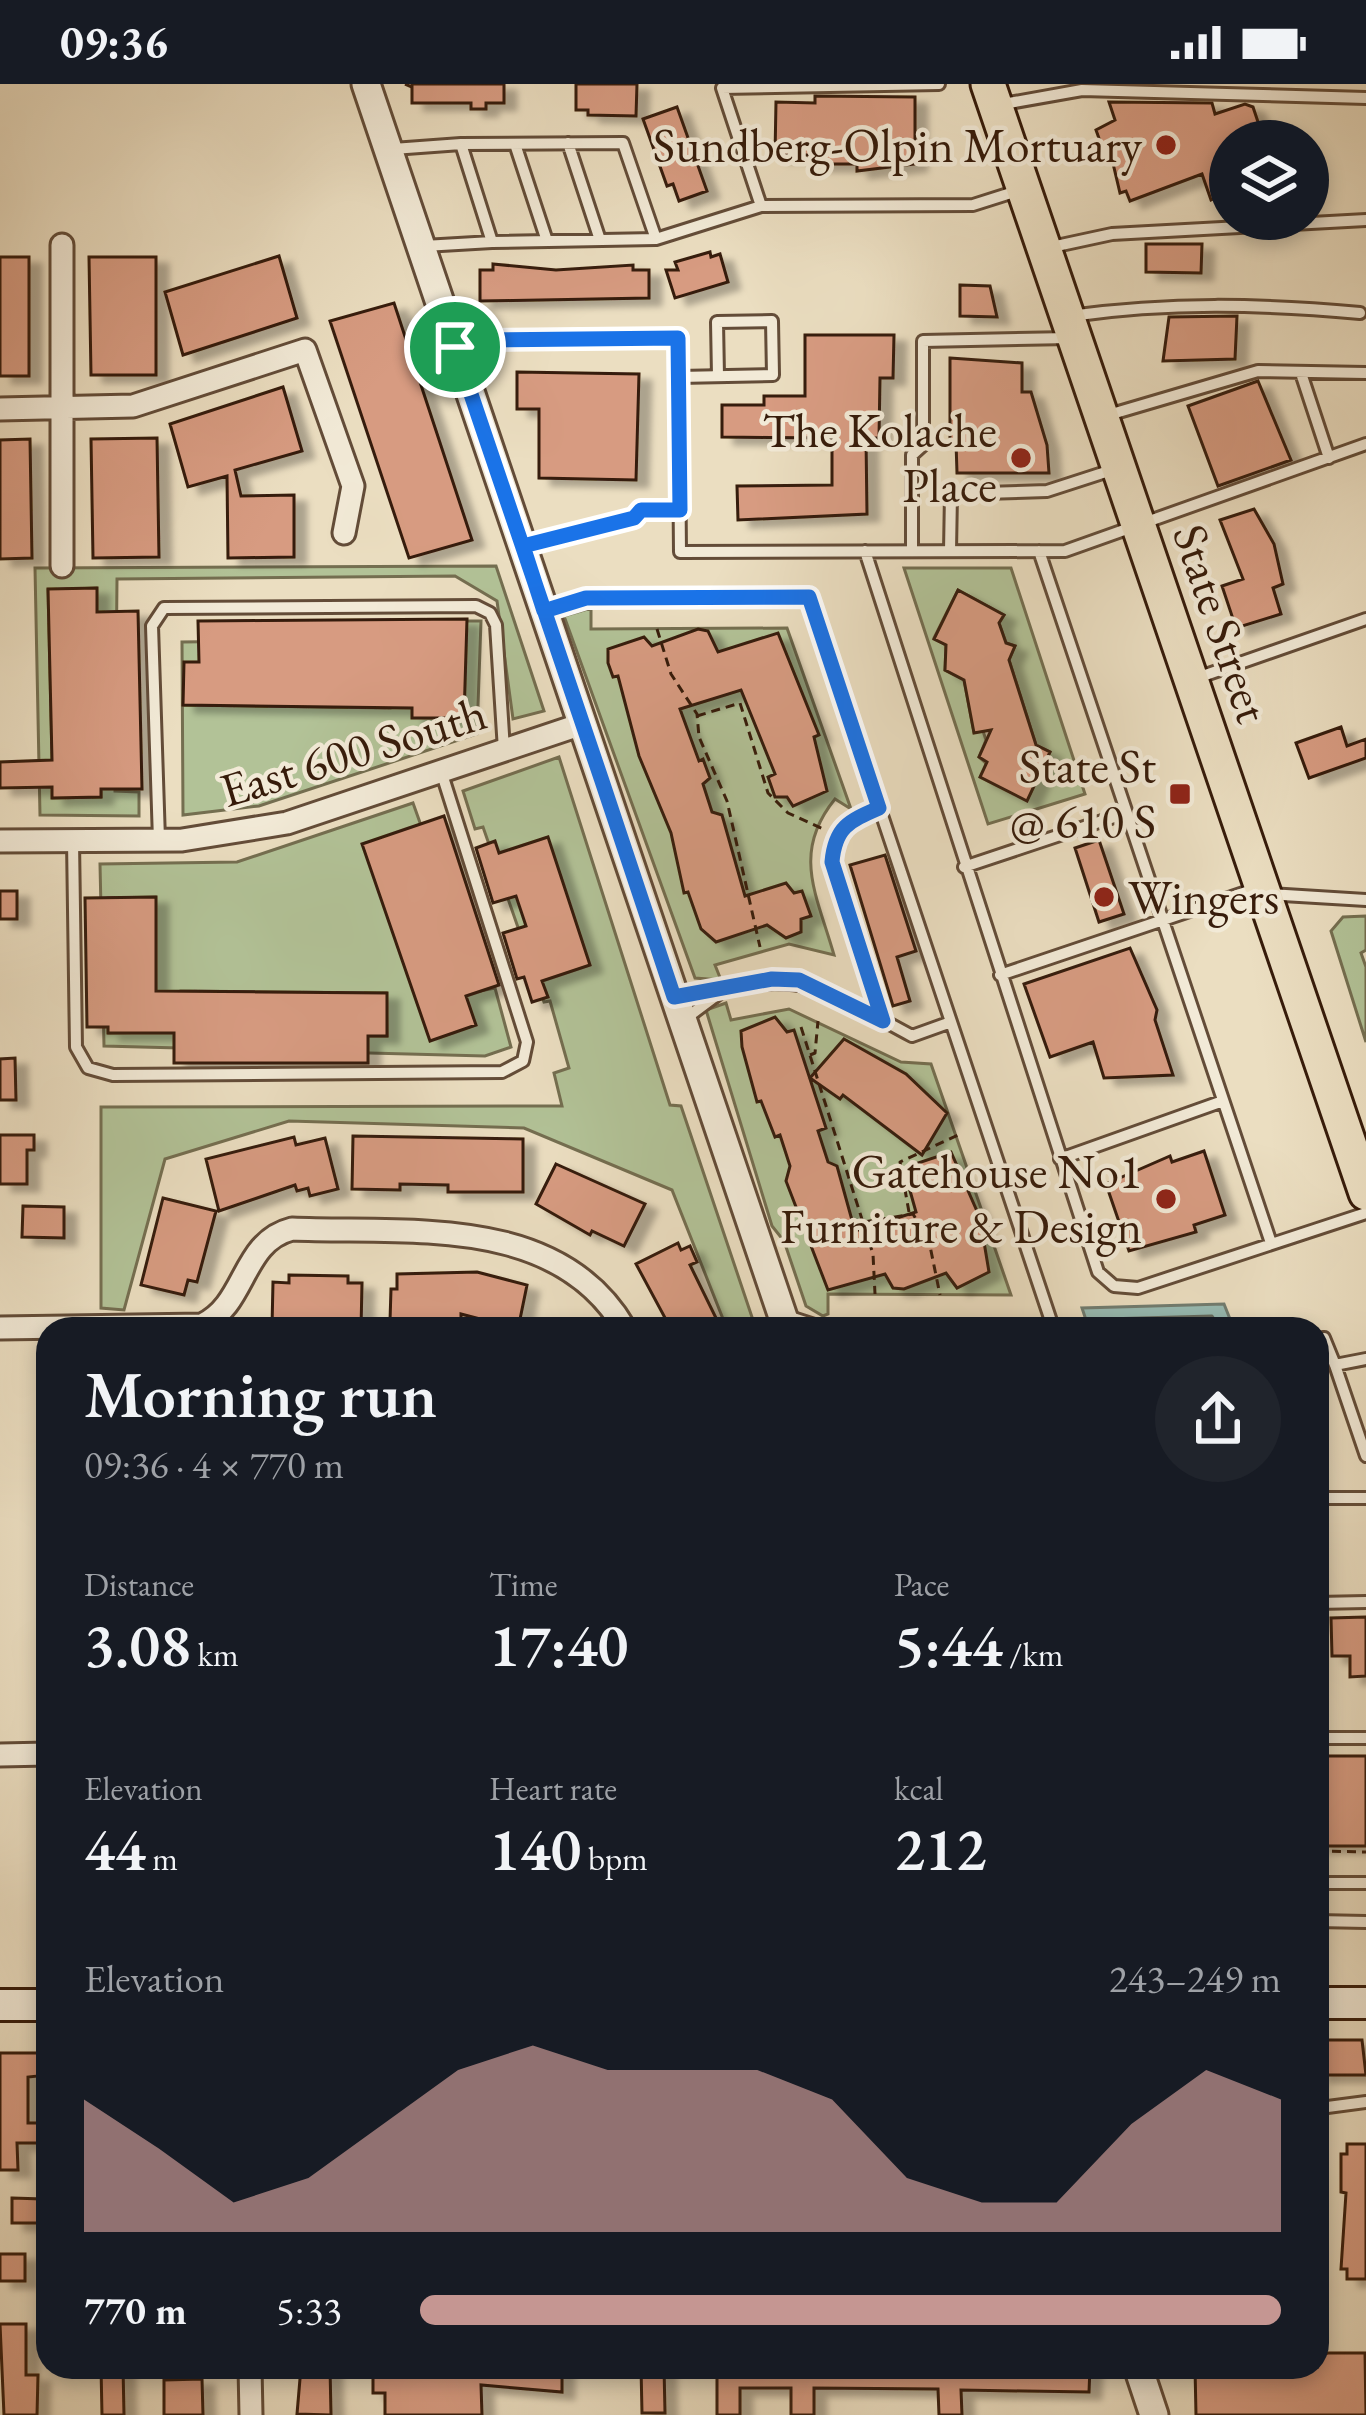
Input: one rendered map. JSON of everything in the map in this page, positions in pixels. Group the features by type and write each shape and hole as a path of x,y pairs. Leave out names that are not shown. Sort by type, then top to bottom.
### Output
{"main road":[{"name":"State Street","path":"993,90 1263,890 1358,1142 1366,1192"},
{"path":"1329,2003 1366,2003"},
{"path":"0,2006 36,2005"}],"street":[{"path":"367,84 782,1317"},
{"path":"62,245 62,566"},
{"path":"0,409 133,406 305,350 353,486 344,533"},
{"name":"East 600 South","path":"0,841 237,835 287,823 582,724"},
{"path":"213,1317 225,1308 265,1241 292,1229 481,1237 514,1244 580,1277 615,1317"},
{"path":"0,1328 36,1327"},
{"path":"0,1755 36,1754"},
{"path":"250,2379 250,2415"},
{"path":"1142,2379 1154,2415"}],"lane":[{"path":"761,206 722,88 939,84"},
{"path":"993,90 1366,98"},
{"path":"568,143 600,240"},
{"path":"388,150 406,144 623,143 656,239"},
{"path":"460,144 492,242"},
{"path":"515,144 547,241"},
{"path":"422,247 656,239 761,206 973,206 1024,189"},
{"path":"1044,249 1112,234 1366,220"},
{"path":"912,551 912,455 923,445 923,341 1071,328 1154,304 1242,302 1360,313"},
{"path":"679,377 718,376 773,374 772,321 716,322 718,376"},
{"path":"455,347 480,340 678,338 680,552 1065,551 1366,444"},
{"path":"1102,417 1258,371 1366,373"},
{"path":"1301,373 1329,458"},
{"path":"950,551 951,494 1047,491 1119,467"},
{"path":"523,546 634,518 641,510 680,510"},
{"path":"866,551 1098,1272 1114,1286 1138,1288 1366,1213"},
{"path":"1039,551 1271,1243"},
{"path":"544,611 586,598 809,597 1050,1317"},
{"path":"159,840 152,626 154,615 164,608 476,606 490,613 496,626 504,750"},
{"path":"1191,680 1366,619"},
{"path":"73,840 76,1047 88,1068 113,1075 502,1072 523,1061 527,1042 441,771"},
{"path":"879,808 842,826 835,836 832,862 883,1021"},
{"path":"964,867 1126,813"},
{"path":"1000,975 1263,890 1366,900"},
{"path":"679,1009 725,988 772,979 799,980 912,1036 951,1022"},
{"path":"679,1009 725,988"},
{"path":"1060,1159 1223,1101"},
{"path":"1329,1350 1366,1456"},
{"path":"1335,1365 1366,1359"},
{"path":"1329,1498 1366,1498"},
{"path":"1329,1603 1366,1602"},
{"path":"1329,1738 1366,1738"},
{"path":"1329,1883 1366,1883"},
{"path":"1329,1922 1366,1922"},
{"path":"1329,2107 1366,2102"}],"path":[{"path":"405,84 412,87"},
{"path":"657,629 671,674 697,716 698,737 727,801 760,947"},
{"path":"697,716 740,704 776,804 835,836"},
{"path":"808,1055 815,1053 818,1021"},
{"path":"801,1028 873,1254 875,1294"},
{"path":"940,1295 929,1241 909,1214 900,1162 958,1136"},
{"path":"862,1222 909,1214"},
{"path":"1329,1851 1366,1852"}],"green space":[{"path":"496,566 544,711 513,719 497,601 455,576 117,579 115,791 139,792 139,816 40,815 35,568","holes":["96,588 101,797 53,798 48,590"]},
{"path":"904,568 1011,568 1085,794 988,824","holes":["958,590 1004,615 999,623 1006,643 1015,646 1009,660 1036,745 1050,752 1027,800 979,757 986,740 983,731 974,732 964,680 945,670 946,645 934,638"]},
{"path":"591,608 591,629 787,628 851,809 835,799 814,838 811,856 815,894 834,955 789,944 715,965 721,980 695,978 564,616"},
{"path":"460,621 481,621 477,734 259,806 183,815 182,642 459,638","holes":["184,663 390,664 390,708 184,705"]},
{"path":"559,757 670,1105 681,1106 752,1317 722,1317 672,1190 524,1128 289,1121 165,1159 124,1310 101,1308 101,1107 562,1106 554,1073 569,1068 550,1001 544,1002 483,827 475,829 463,791"},
{"path":"413,803 480,991 495,988 511,1047 485,1056 104,1046 100,864 237,862","holes":["155,897 156,1032 109,1033 108,898","181,991 386,993 387,1036 180,1035"]},
{"path":"1366,916 1366,950 1361,953 1366,967 1366,1042 1331,931 1343,917"},
{"path":"726,1003 731,1020 789,1009 901,1062 931,1064 1011,1295 828,1294 828,1314 823,1316 806,1306 784,1241 772,1226 706,1010"}],"water":[{"path":"1224,1304 1229,1317 1085,1317 1082,1308"}],"building":[{"path":"412,84 504,84 504,103 471,109 471,103 412,103"},
{"path":"576,84 637,84 636,116 588,115 588,110 576,110"},
{"path":"815,96 915,97 915,164 857,171 857,164 817,164 817,155 775,155 776,102 815,103"},
{"name":"Sundberg-Olpin Mortuary","path":"1109,102 1212,103 1215,114 1245,104 1253,107 1257,120 1209,120 1209,194 1202,174 1130,201 1126,191 1120,193 1111,155 1106,158 1096,130 1115,120"},
{"path":"677,107 707,191 679,201 673,184 667,186 643,119"},
{"path":"1146,244 1202,244 1201,273 1146,272"},
{"path":"710,252 711,257 720,254 728,282 675,298 666,270 678,270 675,262"},
{"path":"279,256 297,318 183,355 165,292"},
{"path":"0,257 29,257 29,376 0,376"},
{"path":"89,257 156,257 156,375 91,375"},
{"path":"493,264 556,270 633,265 633,270 649,270 649,298 480,301 480,270 493,270"},
{"path":"960,285 990,286 997,317 960,316"},
{"path":"394,303 472,540 409,558 330,321"},
{"path":"1237,316 1235,359 1163,361 1169,317"},
{"path":"805,335 894,335 893,378 880,378 879,438 866,438 867,514 738,520 737,486 832,485 832,438 722,437 722,405 764,405 764,396 805,396"},
{"path":"950,358 1022,363 1022,392 1031,392 1047,445 1049,473 957,473 956,442 950,442"},
{"path":"517,372 639,374 636,480 539,478 539,409 517,409"},
{"path":"1258,381 1291,460 1218,486 1188,406"},
{"path":"283,387 302,451 235,470 241,496 294,495 294,557 228,558 227,476 188,487 170,424"},
{"path":"157,438 159,557 93,558 91,439"},
{"path":"30,439 32,558 0,559 0,440"},
{"path":"1254,509 1274,544 1283,584 1273,588 1281,614 1236,628 1222,586 1243,579 1220,520"},
{"path":"97,588 97,612 138,611 142,789 101,789 101,797 52,798 52,787 0,788 0,762 52,760 48,589"},
{"path":"958,590 1004,615 999,623 1006,643 1015,646 1009,660 1036,745 1050,752 1027,801 980,777 987,762 979,757 991,730 974,733 964,680 945,670 946,645 934,639"},
{"path":"467,619 464,718 412,718 412,708 183,705 184,662 199,662 198,621"},
{"path":"698,629 708,631 718,652 778,633 819,735 814,737 827,791 793,806 787,797 775,797 768,777 775,774 741,690 680,709 710,778 703,784 712,812 722,815 745,896 786,883 794,893 802,891 811,916 801,919 801,932 786,938 767,925 716,942 701,929 688,892 684,893 671,833 639,756 618,676 613,677 608,663 608,649 644,637 652,646"},
{"path":"1341,727 1347,746 1366,739 1366,758 1309,778 1296,743"},
{"path":"444,816 499,985 466,996 476,1025 430,1041 362,844"},
{"path":"548,837 590,965 542,981 548,997 532,1002 524,977 517,979 503,933 526,926 516,896 493,903 476,848 495,841 499,853"},
{"name":"Wingers","path":"1099,840 1124,914 1099,922 1075,848"},
{"path":"885,855 916,951 897,957 910,1001 893,1006 850,865"},
{"path":"0,891 17,891 17,919 0,919"},
{"path":"156,897 156,991 387,993 387,1036 368,1036 368,1063 174,1063 174,1033 108,1033 108,1027 87,1027 85,898"},
{"path":"1130,948 1157,1010 1155,1020 1173,1075 1104,1078 1093,1042 1050,1057 1024,984"},
{"path":"775,1017 787,1032 794,1030 826,1128 818,1131 828,1162 837,1166 855,1231 916,1212 907,1180 914,1179 912,1165 951,1152 980,1218 989,1272 957,1288 946,1273 904,1289 893,1288 885,1274 828,1290 786,1181 790,1166 780,1135 775,1137 761,1101 757,1102 742,1047 741,1031"},
{"path":"844,1039 906,1074 947,1113 922,1155 843,1095 840,1099 810,1078"},
{"path":"15,1058 16,1100 0,1100 0,1059"},
{"path":"0,1135 34,1135 34,1150 27,1150 27,1184 0,1184"},
{"path":"353,1136 523,1139 523,1192 448,1192 448,1185 400,1184 400,1190 352,1189"},
{"path":"294,1137 296,1145 325,1138 338,1189 310,1196 308,1188 297,1191 295,1185 219,1211 206,1159"},
{"name":"Gatehouse No1 Furniture & Design","path":"1204,1151 1225,1215 1194,1225 1196,1232 1129,1251 1106,1184 1170,1156 1172,1162"},
{"path":"556,1164 645,1204 624,1246 592,1231 590,1235 536,1204"},
{"path":"163,1198 216,1211 197,1282 188,1280 184,1295 141,1285"},
{"path":"23,1206 64,1207 64,1238 22,1237"},
{"path":"678,1243 681,1250 690,1246 697,1262 690,1265 716,1317 665,1317 636,1264"},
{"path":"477,1272 527,1285 520,1317 390,1317 397,1274"},
{"path":"289,1275 348,1276 348,1283 362,1283 361,1317 272,1317 273,1282 289,1283"},
{"path":"1366,1617 1366,1676 1350,1677 1350,1656 1332,1656 1331,1618"},
{"path":"1329,1756 1366,1756 1366,1846 1329,1846"},
{"path":"1329,2040 1362,2040 1366,2075 1329,2075"},
{"path":"0,2053 36,2053 36,2076 28,2077 28,2123 36,2123 36,2143 17,2143 18,2170 0,2170"},
{"path":"1347,2144 1366,2144 1366,2279 1347,2279 1347,2269 1341,2269 1346,2193 1341,2192 1341,2154 1347,2154"},
{"path":"12,2198 36,2199 36,2223 12,2223"},
{"path":"0,2254 25,2254 25,2281 0,2281"},
{"path":"0,2324 26,2324 26,2375 38,2379 37,2415 4,2415"},
{"path":"1329,2353 1365,2353 1366,2415 1196,2415 1195,2379 1329,2379"},
{"path":"101,2379 123,2379 124,2415 102,2415"},
{"path":"202,2379 203,2415 164,2415 164,2380"},
{"path":"300,2379 330,2379 331,2415 297,2414"},
{"path":"373,2379 562,2379 562,2392 481,2385 482,2415 385,2415 385,2393 373,2393"},
{"path":"641,2379 664,2379 665,2413 642,2413"},
{"path":"717,2379 1090,2379 1089,2392 961,2390 962,2415 939,2415 938,2389 814,2388 814,2415 791,2415 791,2388 740,2388 740,2415 717,2415"}],"place":[{"name":"Sundberg-Olpin Mortuary","path":"1166,145"},
{"name":"The Kolache Place","path":"1021,458"},
{"name":"State St @ 610 S","path":"1180,794"},
{"name":"Wingers","path":"1104,897"},
{"name":"Gatehouse No1 Furniture & Design","path":"1166,1199"}],"route":[{"path":"678,338 680,510 641,510 634,518 523,546 544,611 586,598 809,597 879,808 842,826 835,836 832,862 883,1021 799,980 772,979 674,997 455,347 480,340 678,338"}]}
